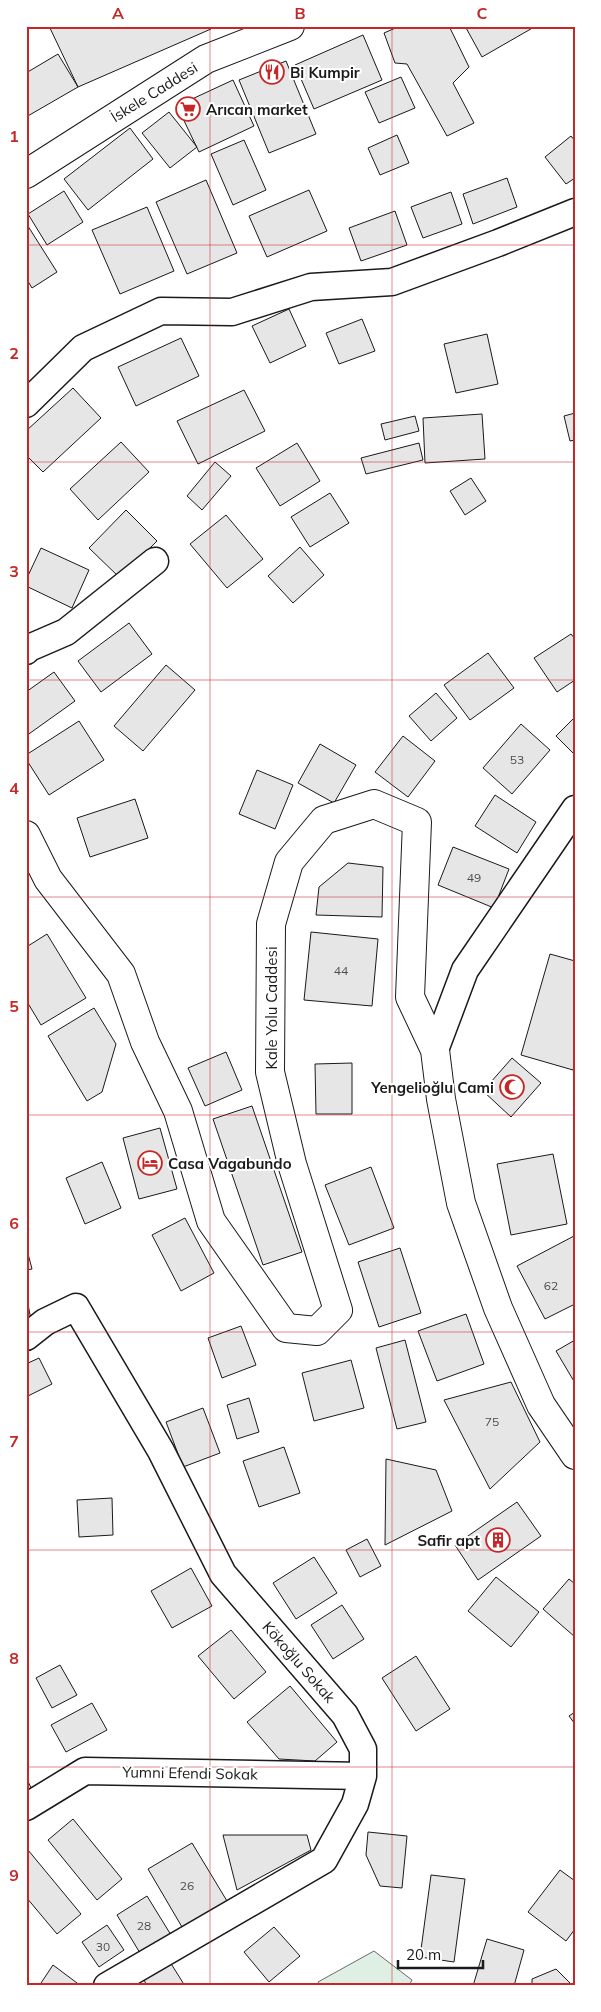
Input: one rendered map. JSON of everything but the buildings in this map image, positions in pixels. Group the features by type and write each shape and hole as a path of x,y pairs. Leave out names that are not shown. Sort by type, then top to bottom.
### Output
{"street":[{"name":"İskele Caddesi","path":"26,174 206,59 290,26"},
{"path":"26,404 83,348 161,310 232,312 311,287 392,282 575,212"},
{"path":"26,650 66,632 155,561"},
{"name":"Kale Yolu Caddesi","path":"26,835 48,879 121,974 145,1042 178,1111 211,1221 286,1328 317,1331 338,1310 292,1164 270,1072 271,924 289,862 324,820 374,804 417,822 410,997 435,1050"},
{"path":"575,809 465,970 435,1050 441,1099 464,1212 498,1308 541,1405 575,1455"},
{"name":"Kökoğlu Sokak","path":"26,1337 45,1322 76,1307 161,1451 222,1574 345,1715 363,1749 363,1776 355,1804 324,1860 108,1986"},
{"name":"Yumni Efendi Sokak","path":"26,1807 85,1771 363,1776"}],"green space":[{"path":"374,1951 412,1980 409,1986 320,1986 318,1982"}],"place":[{"name":"Bi Kumpir","path":"272,72"},
{"name":"Arıcan market","path":"188,109"},
{"name":"Yengelioğlu Cami","path":"512,1087"},
{"name":"Casa Vagabundo","path":"150,1163"},
{"name":"Safir apt","path":"498,1540"}]}
